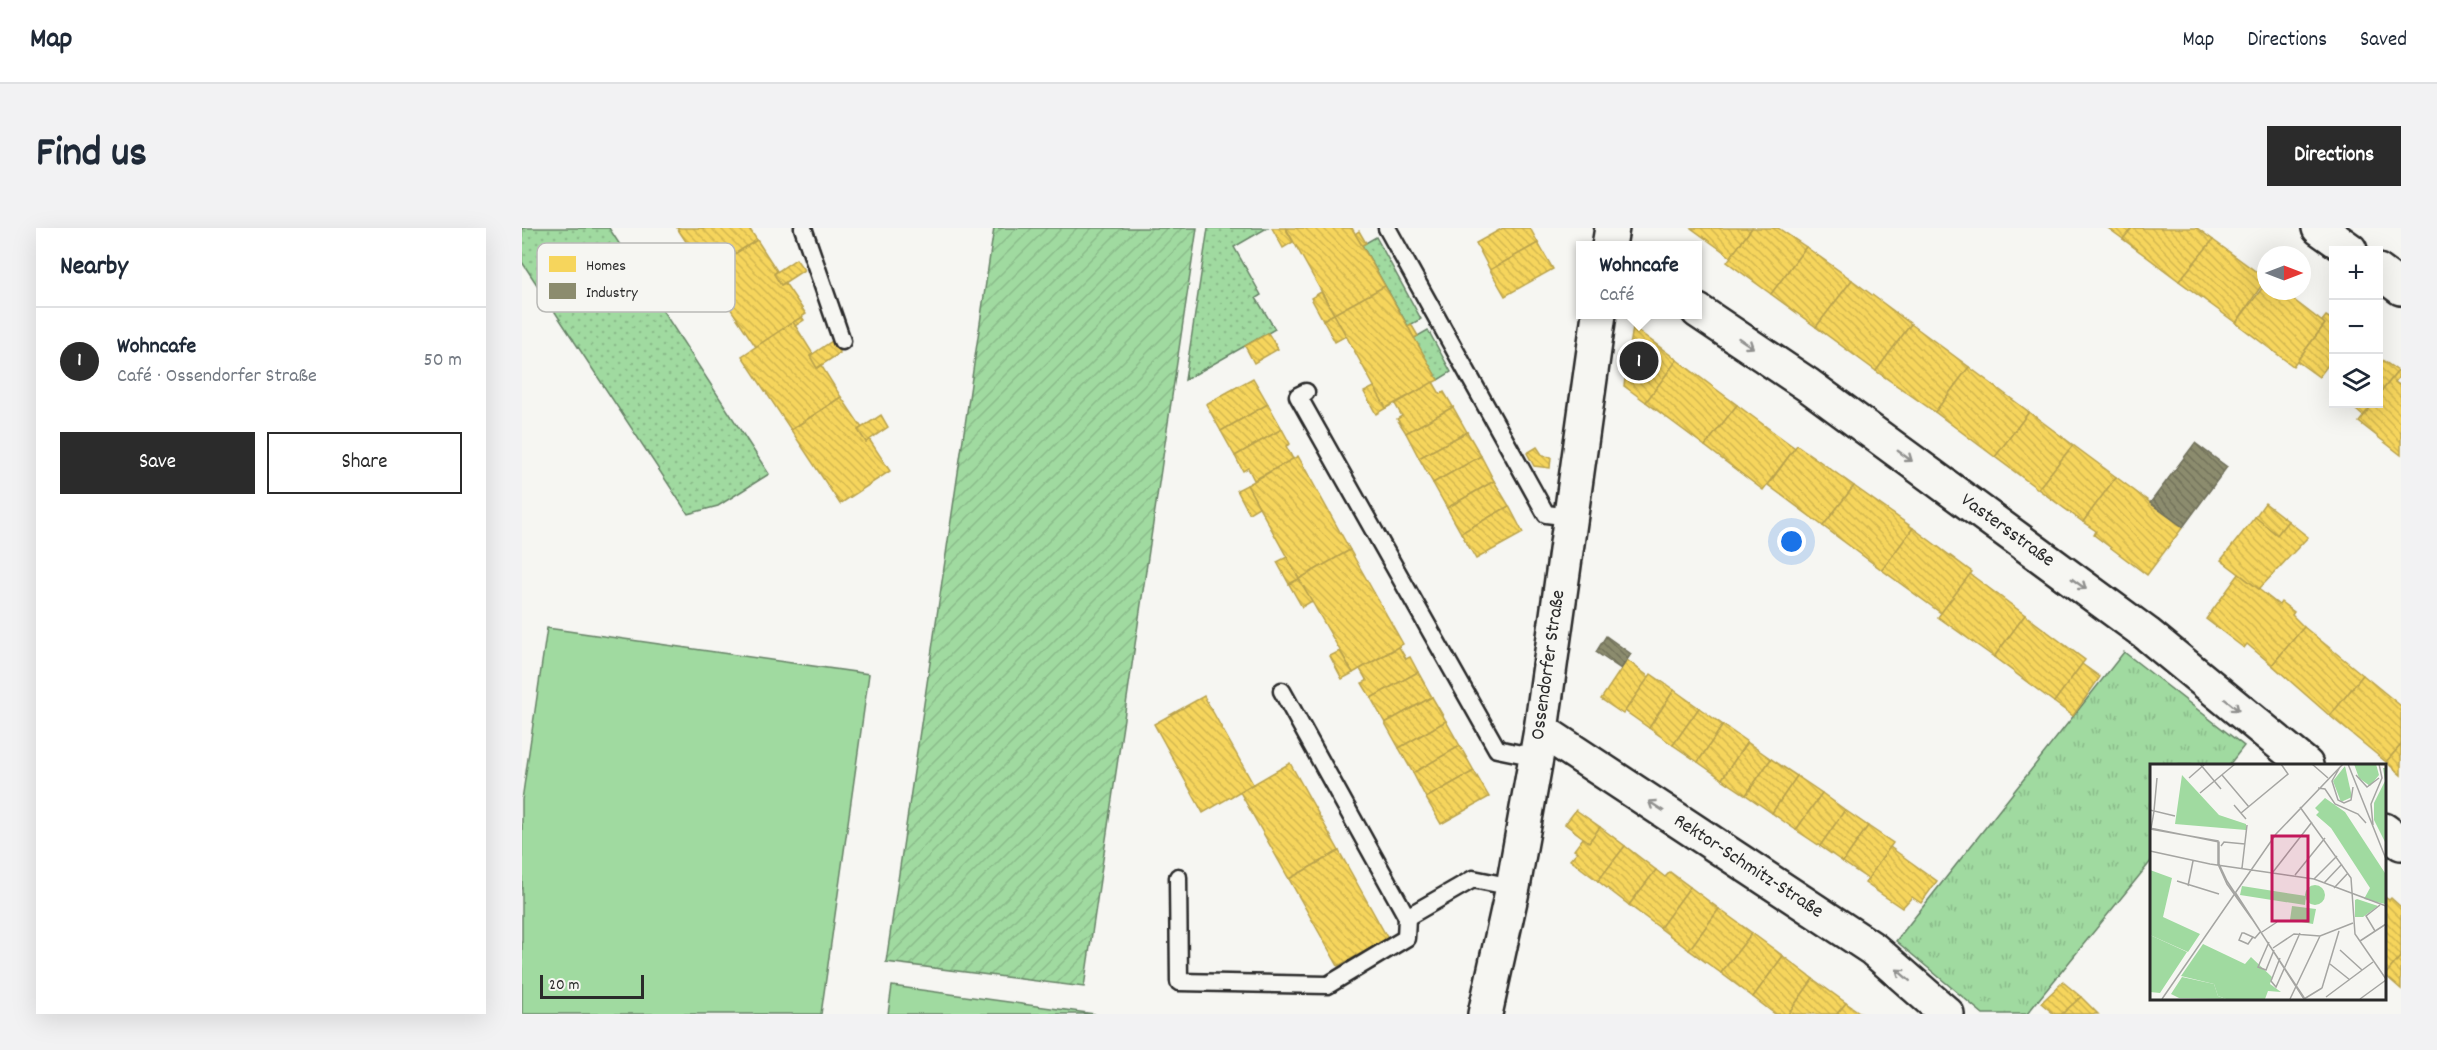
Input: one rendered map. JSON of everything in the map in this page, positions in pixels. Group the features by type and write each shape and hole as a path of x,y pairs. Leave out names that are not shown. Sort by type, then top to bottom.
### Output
{"street":[{"path":"2319,228 2344,246"},
{"path":"2383,274 2401,288"},
{"name":"Vastersstraße","path":"1702,314 1808,386 2147,634 2305,764"},
{"name":"Ossendorfer Straße","path":"1485,1014 1513,887 1538,744 1598,319"},
{"name":"Rektor-Schmitz-Straße","path":"1538,744 1874,949 1947,1014"},
{"path":"2386,831 2401,843"}],"lane":[{"path":"803,228 842,341"},
{"path":"1387,228 1546,514 1571,517"},
{"path":"1306,392 1298,396 1497,749 1538,744"},
{"path":"1178,877 1179,982 1328,986 1406,938 1407,917 1282,692"},
{"path":"1407,917 1473,879 1513,887"}],"green space":[{"path":"522,228 609,228 619,243 537,243 537,285 522,262"},
{"path":"994,228 1197,228 1084,987 886,962"},
{"path":"1208,228 1267,228 1234,247 1261,295 1256,298 1275,329 1185,380"},
{"path":"1376,237 1421,319 1408,326 1362,245"},
{"path":"555,312 664,312 769,474 718,506 688,514"},
{"path":"1428,330 1451,372 1438,380 1414,338"},
{"path":"547,628 869,674 821,1014 522,1014 522,800"},
{"path":"2124,652 2244,746 2230,764 2150,764 2150,862 2027,1014 1983,1014 1896,941"},
{"path":"892,986 1095,1014 888,1014"}],"building: Homes":[{"path":"677,228 749,228 757,240 735,254 735,243 687,243"},
{"path":"1272,228 1285,228 1293,242 1283,248"},
{"path":"1286,228 1352,228 1385,286 1334,314"},
{"path":"1503,228 1530,228 1538,243 1490,270 1476,243"},
{"path":"1691,228 1752,228 1731,257"},
{"path":"1752,228 1778,228 1806,247 1771,294 1727,262"},
{"path":"2108,228 2132,228 2123,239"},
{"path":"2132,228 2197,228 2213,240 2179,281 2123,239"},
{"path":"1359,231 1366,243 1362,245 1355,234"},
{"path":"757,240 777,271 774,274 781,285 785,283 806,314 756,347 733,312 735,312 735,254"},
{"path":"2213,240 2257,272 2257,292 2236,323 2179,281"},
{"path":"1538,243 1553,269 1505,296 1490,270"},
{"path":"1806,247 1852,280 1816,327 1771,294"},
{"path":"796,259 804,270 781,285 774,274"},
{"path":"1852,280 1911,324 1876,371 1816,327"},
{"path":"1385,286 1438,380 1386,408 1334,314"},
{"path":"1321,292 1334,314 1323,320 1311,298"},
{"path":"2257,295 2257,300 2294,300 2325,324 2293,366 2236,323"},
{"path":"1334,314 1346,336 1335,342 1323,320"},
{"path":"2326,316 2329,318 2329,364 2319,377 2297,361 2325,324 2322,321"},
{"path":"802,317 804,320 795,326 793,322"},
{"path":"793,322 813,354 810,356 817,368 821,365 841,397 791,430 742,356"},
{"path":"1411,324 1418,336 1414,338 1408,326"},
{"path":"1911,324 1969,367 1935,412 1876,371"},
{"path":"1633,327 1677,360 1646,402 1624,386"},
{"path":"1268,333 1278,349 1254,363 1245,346"},
{"path":"832,341 840,353 817,368 810,356"},
{"path":"1677,360 1737,405 1705,446 1646,402"},
{"path":"2383,360 2398,371 2383,390"},
{"path":"1969,367 2029,412 1995,457 1935,412"},
{"path":"2398,371 2401,374 2395,382 2401,386 2401,455 2359,422 2370,408 2383,408 2383,390"},
{"path":"1253,378 1268,404 1221,431 1206,404"},
{"path":"1433,382 1440,394 1444,392 1453,407 1406,433 1397,419 1402,416 1395,404"},
{"path":"1374,387 1386,408 1376,414 1364,392"},
{"path":"841,397 862,428 858,430 866,442 869,439 890,471 840,504 791,430"},
{"path":"1268,404 1282,429 1235,456 1221,431"},
{"path":"1737,405 1795,448 1763,490 1705,446"},
{"path":"1453,407 1467,432 1419,458 1406,433"},
{"path":"2354,408 2370,408 2363,416"},
{"path":"2029,412 2073,445 2038,489 1995,457"},
{"path":"881,415 888,427 866,442 858,430"},
{"path":"1282,429 1290,444 1286,446 1293,459 1254,480 1248,468 1243,471 1235,456"},
{"path":"1467,432 1481,456 1433,483 1419,458"},
{"path":"1797,445 1854,486 1823,526 1768,485"},
{"path":"2073,445 2116,477 2083,522 2038,489"},
{"path":"1537,447 1543,456 1551,457 1550,468 1534,466 1527,453"},
{"path":"1298,456 1350,550 1299,579 1247,485"},
{"path":"1481,456 1494,481 1447,508 1433,483"},
{"path":"2116,477 2183,527 2147,575 2094,535 2096,531 2083,522"},
{"path":"1494,481 1509,506 1461,533 1447,508"},
{"path":"1247,485 1259,507 1249,513 1237,490"},
{"path":"1854,486 1913,528 1882,570 1823,526"},
{"path":"2265,503 2288,521 2277,535 2255,517"},
{"path":"1509,506 1523,533 1476,559 1461,533"},
{"path":"2255,517 2277,535 2288,521 2308,537 2259,589 2221,560"},
{"path":"1913,528 1972,572 1941,613 1882,570"},
{"path":"1350,550 1403,644 1353,673 1299,579"},
{"path":"1287,557 1299,579 1289,584 1277,562"},
{"path":"1970,574 2025,615 1994,657 1938,617"},
{"path":"2239,574 2279,605 2281,602 2294,612 2292,615 2304,627 2272,665 2247,644 2244,648 2206,619"},
{"path":"1299,579 1312,601 1302,607 1289,584"},
{"path":"2025,615 2085,660 2054,702 1994,657"},
{"path":"2304,627 2363,675 2330,716 2272,665"},
{"path":"1399,647 1406,659 1410,657 1418,672 1371,698 1362,683 1367,681 1360,669"},
{"path":"1340,651 1353,673 1342,679 1330,656"},
{"path":"1627,660 1649,677 1623,714 1601,699"},
{"path":"2082,664 2100,677 2073,716 2054,702"},
{"path":"1418,672 1432,697 1385,723 1371,698"},
{"path":"1651,674 1674,690 1649,728 1625,711"},
{"path":"2363,675 2401,706 2401,745 2386,762 2330,716"},
{"path":"1674,690 1699,708 1673,745 1649,728"},
{"path":"1204,696 1253,784 1203,813 1154,724"},
{"path":"1432,697 1446,721 1399,748 1385,723"},
{"path":"1699,708 1723,725 1698,762 1673,745"},
{"path":"1446,721 1460,746 1413,773 1399,748"},
{"path":"1723,725 1747,742 1722,779 1698,762"},
{"path":"1747,742 1771,759 1746,795 1722,779"},
{"path":"2401,745 2401,775 2386,762"},
{"path":"1460,746 1474,771 1426,798 1413,773"},
{"path":"1771,759 1797,776 1772,813 1746,795"},
{"path":"1290,763 1339,851 1289,879 1240,792"},
{"path":"1474,771 1489,797 1441,824 1426,798"},
{"path":"1797,776 1822,793 1796,830 1772,813"},
{"path":"1822,793 1845,810 1820,846 1796,830"},
{"path":"1576,810 1600,827 1589,842 1565,824"},
{"path":"1845,810 1868,826 1843,862 1820,846"},
{"path":"1868,826 1893,843 1868,879 1843,862"},
{"path":"1600,827 1625,846 1598,881 1570,860 1577,852 1574,850 1583,838 1589,842"},
{"path":"1625,846 1656,870 1629,905 1598,881"},
{"path":"1890,847 1937,881 1921,903 1912,897 1902,908 1865,883"},
{"path":"1339,851 1388,939 1338,966 1289,879"},
{"path":"1656,870 1665,877 1670,872 1690,887 1660,928 1629,905"},
{"path":"1690,887 1719,909 1689,950 1660,928"},
{"path":"2386,898 2389,900 2391,898 2401,907 2401,956 2386,974"},
{"path":"1719,909 1752,933 1721,973 1689,950"},
{"path":"1752,933 1783,956 1753,997 1721,973"},
{"path":"1783,956 1813,979 1788,1014 1775,1014 1753,997"},
{"path":"2401,956 2401,989 2386,974"},
{"path":"1813,979 1846,1003 1837,1014 1788,1014"},
{"path":"2063,982 2081,997 2062,1014 2054,1014 2041,1003"},
{"path":"2081,997 2098,1014 2062,1014"},
{"path":"1846,1003 1862,1014 1837,1014"}],"building: Industry":[{"path":"2195,443 2227,467 2183,527 2150,503"},
{"path":"1606,636 1631,654 1621,669 1596,652"}],"place":[{"name":"Wohncafe","path":"1639,361"}]}
